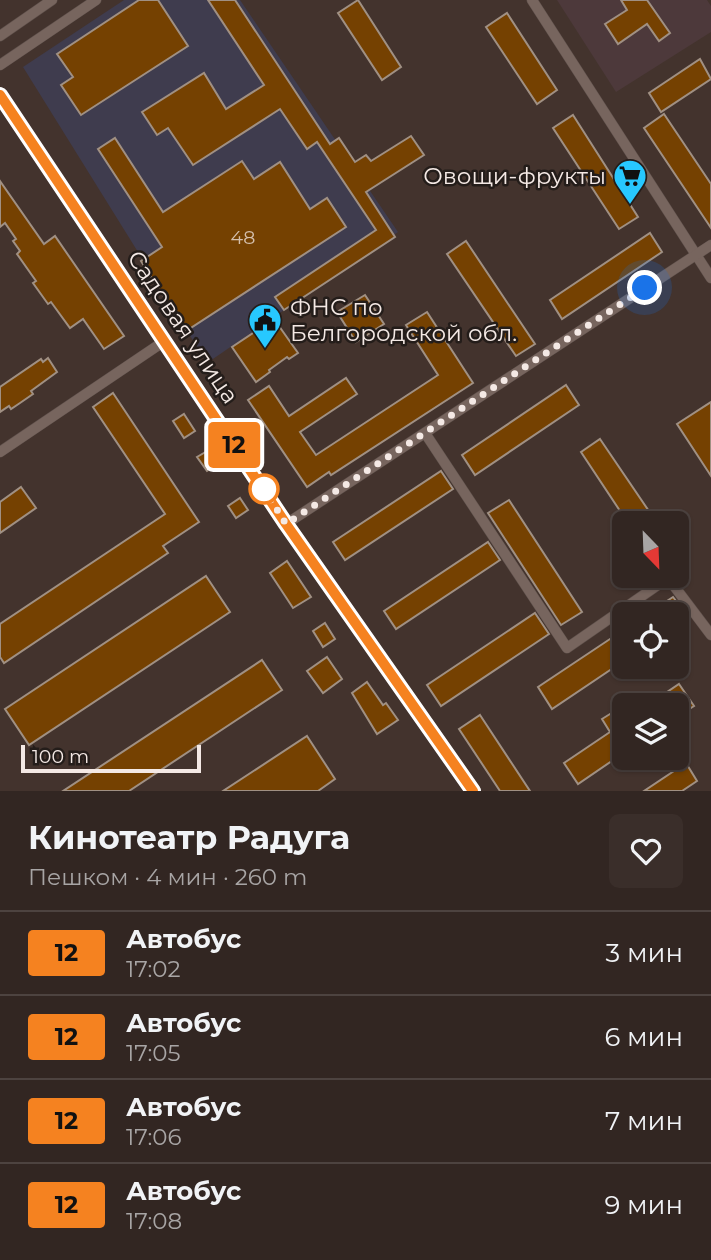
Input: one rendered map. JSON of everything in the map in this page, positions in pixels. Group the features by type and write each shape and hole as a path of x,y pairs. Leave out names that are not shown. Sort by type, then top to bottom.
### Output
{"main road":[{"name":"Садовая улица","path":"0,95 166,340 286,524 473,791"}],"street":[{"path":"0,36 52,0"},
{"path":"0,65 96,0"},
{"path":"531,0 711,278"},
{"path":"286,524 711,244"},
{"path":"0,452 166,340"},
{"path":"425,433 567,648 668,578 711,635"}],"shaded area":[{"path":"124,0 240,0 398,232 207,363 23,67"},
{"path":"557,0 707,0 711,6 711,32 616,92"}],"building":[{"path":"139,0 158,0 188,46 81,115 61,85 73,77 57,54"},
{"path":"208,0 235,0 330,144 339,138 355,162 366,155 371,161 411,136 424,155 366,192 395,237 284,310 275,297 376,230 317,142 307,149 280,109 193,165 168,128 157,135 142,112 204,73 226,109 264,85"},
{"path":"358,0 401,67 382,80 338,13"},
{"path":"621,0 647,0 670,33 659,41 647,24 618,44 605,24 627,10"},
{"path":"507,13 557,90 537,104 486,27"},
{"path":"700,59 711,79 661,112 649,93"},
{"path":"664,114 711,184 711,228 644,128"},
{"path":"573,115 638,217 619,229 553,128"},
{"path":"115,138 163,212 242,161 254,179 280,162 310,209 327,198 346,227 186,331 141,261 162,247 98,149"},
{"path":"0,181 44,244 55,236 124,336 104,349 83,319 70,328 51,302 48,304 17,254 20,251 13,241 16,239 5,223 0,227"},
{"path":"650,233 662,252 562,319 550,300"},
{"path":"466,241 535,344 516,356 447,254"},
{"path":"365,295 384,324 356,342 337,312"},
{"path":"427,312 473,383 331,475 329,472 307,487 248,400 269,386 289,416 346,378 357,394 300,432 316,455 438,375 406,325"},
{"name":"ФНС по Белгородской обл.","path":"274,319 298,353 289,359 287,357 256,382 232,347"},
{"path":"48,358 57,372 31,391 33,394 11,409 9,406 0,412 0,387 41,359 43,362"},
{"path":"566,385 579,405 475,475 462,455"},
{"path":"113,393 199,522 163,546 168,553 4,663 0,657 0,624 165,514 93,407"},
{"path":"711,402 711,476 677,424"},
{"path":"184,414 195,431 184,438 173,421"},
{"path":"600,439 649,511 620,511 581,452"},
{"path":"209,450 218,464 207,471 197,457"},
{"path":"441,471 453,489 345,560 333,542"},
{"path":"21,487 36,508 0,533 0,502"},
{"path":"240,498 248,510 236,518 228,506"},
{"path":"509,500 582,612 561,625 488,513"},
{"path":"488,542 500,560 396,629 384,611"},
{"path":"287,561 311,597 293,608 270,573"},
{"path":"206,576 230,612 29,745 5,709"},
{"path":"535,613 549,634 441,706 427,685"},
{"path":"325,623 335,639 323,647 313,631"},
{"path":"612,638 612,669 552,709 538,687"},
{"path":"327,657 342,679 323,693 307,671"},
{"path":"262,660 282,690 129,791 63,791"},
{"path":"367,682 383,705 386,703 398,720 377,734 352,693"},
{"path":"679,684 685,693 666,693"},
{"path":"612,713 612,761 578,784 564,763 610,732 602,719"},
{"path":"480,715 530,791 500,791 459,729"},
{"path":"307,736 335,779 318,791 223,791"},
{"path":"689,768 697,781 682,791 644,791 676,770"}],"bus line":[{"name":"12","path":"0,95 286,524 473,791"}],"place":[{"name":"Овощи-фрукты","path":"630,206"},
{"name":"ФНС по Белгородской обл.","path":"265,350"}],"route":[{"path":"264,489 286,524 645,288"}]}
